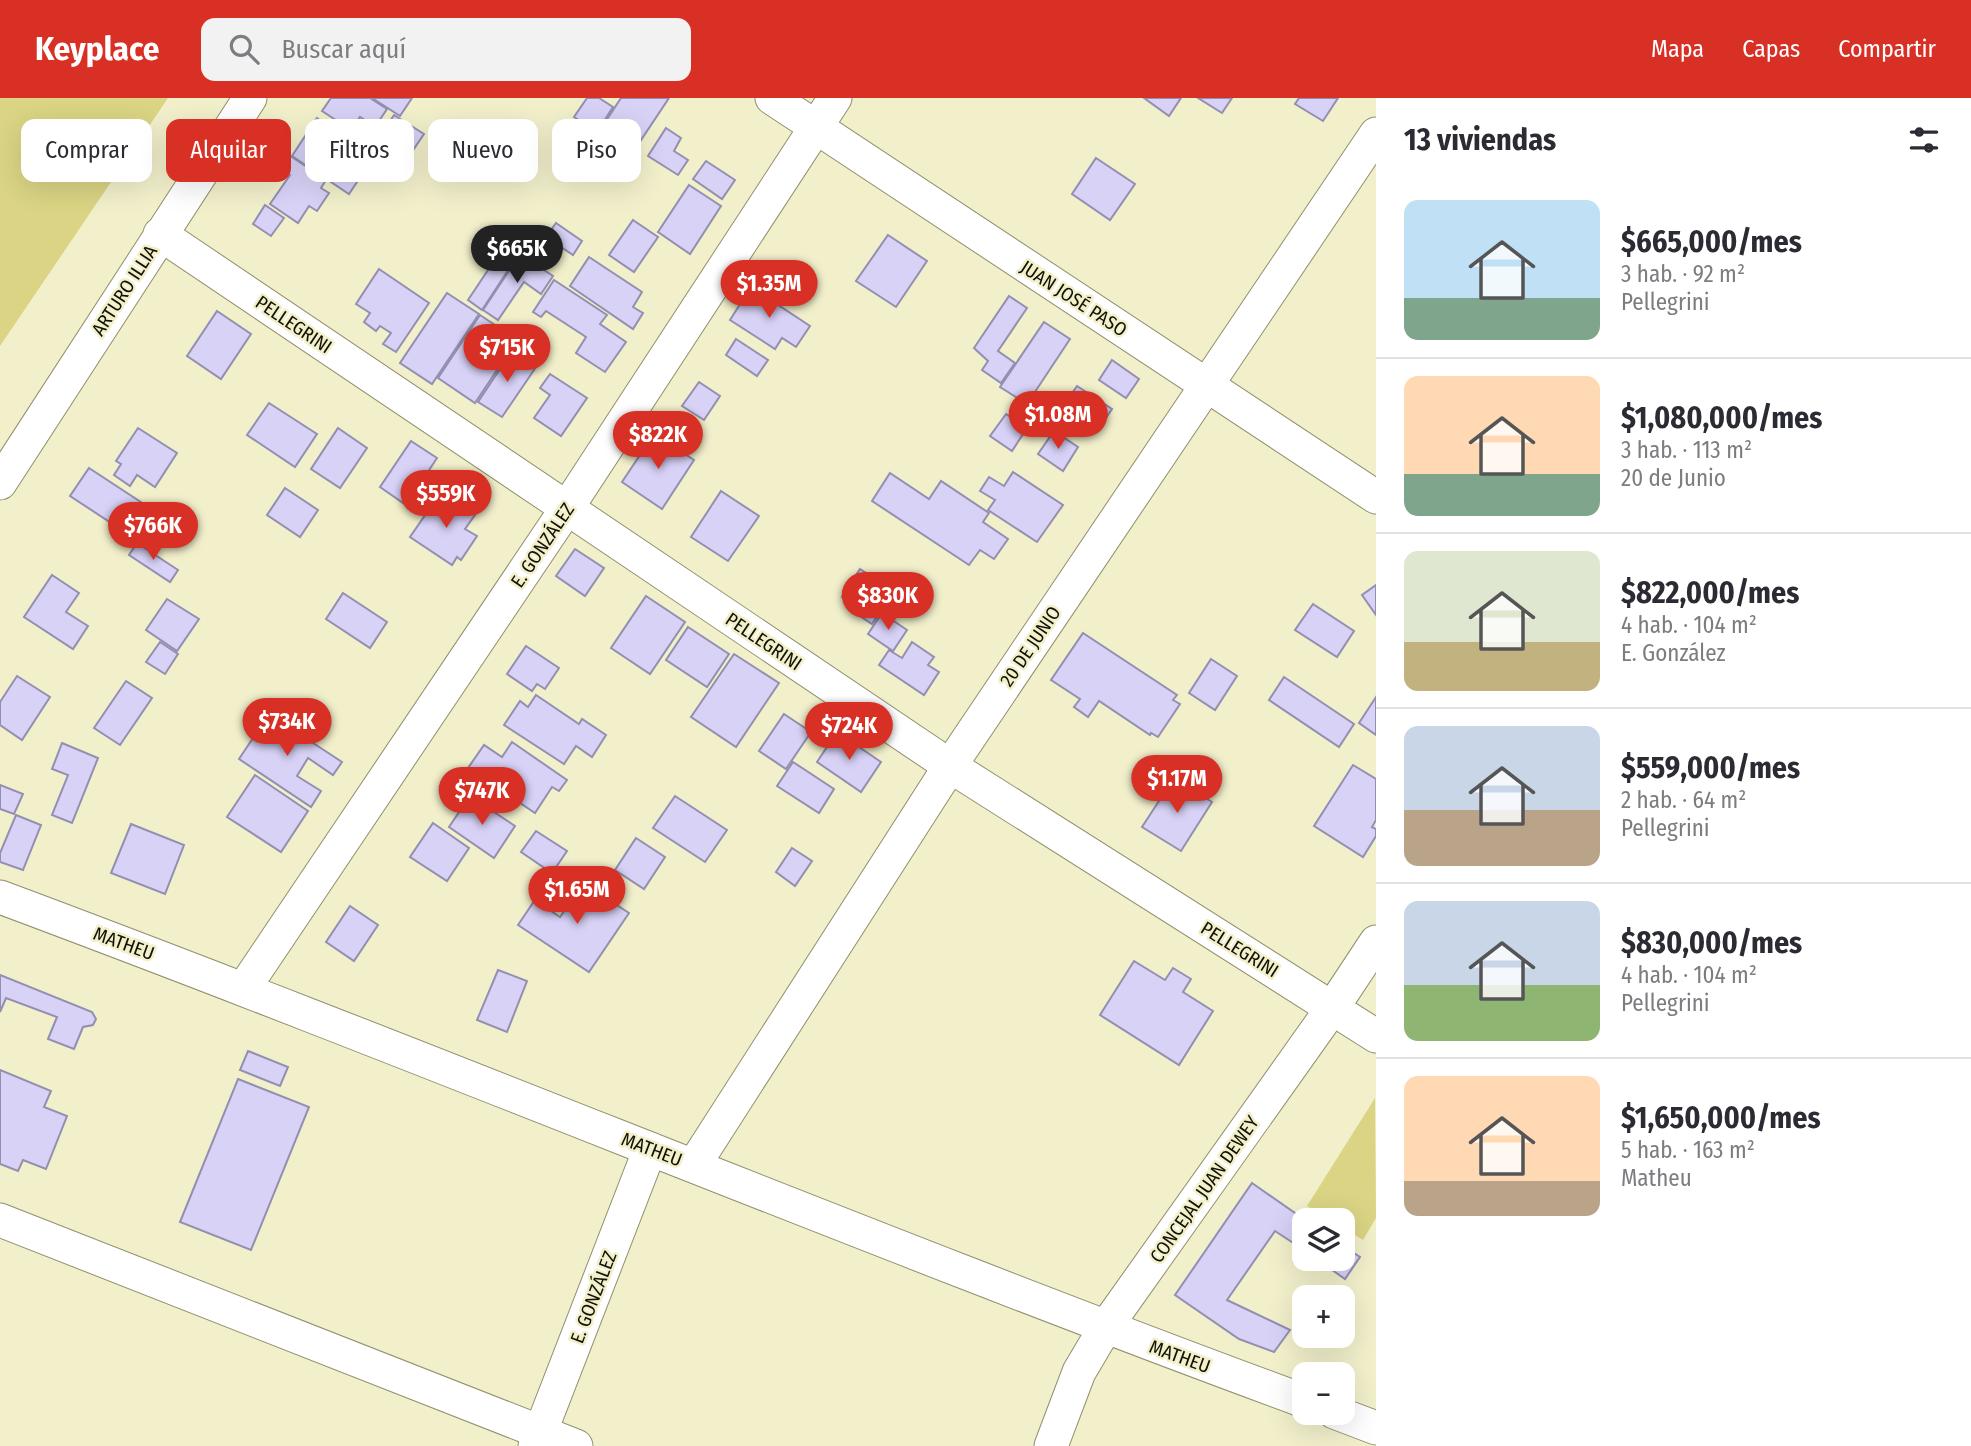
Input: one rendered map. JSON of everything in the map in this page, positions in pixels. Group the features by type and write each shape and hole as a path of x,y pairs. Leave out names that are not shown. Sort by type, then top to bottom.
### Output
{"street":[{"name":"ARTURO ILLIA","path":"0,483 250,98"},
{"name":"JUAN JOSÉ PASO","path":"772,98 1376,498"},
{"name":"E. GONZÁLEZ","path":"244,988 567,508 835,98"},
{"name":"20 DE JUNIO","path":"694,1165 950,766 1376,134"},
{"name":"PELLEGRINI","path":"160,234 950,766 1376,1036"},
{"name":"MATHEU","path":"0,897 244,988 1105,1328 1292,1397"},
{"name":"CONCEJAL JUAN DEWEY","path":"1051,1446 1079,1372 1105,1328 1333,1007 1376,942"},
{"name":"E. GONZÁLEZ","path":"538,1439 650,1149"},
{"path":"0,1220 538,1439 576,1446"},
{"path":"1355,1420 1376,1428"}],"shaded area":[{"path":"0,98 168,98 152,122 152,119 21,119 21,182 111,182 0,346"},
{"path":"1375,1098 1376,1218 1363,1240 1355,1235 1355,1208 1307,1206"}],"building":[{"path":"331,98 370,98 387,109 380,119 334,119 322,111"},
{"path":"372,98 412,98 400,116"},
{"path":"587,98 599,98 613,107 605,119 574,117"},
{"path":"621,98 669,98 641,140 641,119 607,119"},
{"path":"1144,98 1181,98 1169,116"},
{"path":"1198,98 1232,98 1222,113"},
{"path":"1299,98 1338,98 1323,121 1295,104"},
{"path":"414,128 424,134 414,149"},
{"path":"666,128 681,138 674,151 688,160 678,175 648,156"},
{"path":"305,136 305,165 292,156"},
{"path":"291,156 305,166 305,182 325,182 321,188 329,193 317,211 309,206 298,223 270,204 285,182 291,182"},
{"path":"1096,158 1135,184 1110,220 1072,194"},
{"path":"706,161 735,180 722,199 693,179"},
{"path":"331,182 357,182 349,194"},
{"path":"689,185 721,206 690,254 658,232"},
{"path":"265,205 284,218 271,236 253,224"},
{"path":"633,220 658,237 634,272 609,255"},
{"path":"556,223 582,241 573,255 546,237"},
{"path":"888,235 927,261 896,307 856,281"},
{"path":"504,246 518,255 482,310 468,300"},
{"path":"520,254 553,276 541,294 524,282 498,320 483,310"},
{"path":"589,257 642,292 633,307 643,313 633,329 570,286"},
{"path":"379,269 429,303 396,352 383,344 391,333 380,326 376,331 364,322 370,313 356,304"},
{"path":"554,280 607,315 600,324 626,342 605,372 576,353 586,337 546,311 541,317 533,312"},
{"path":"751,287 810,326 796,347 782,338 775,349 730,320"},
{"path":"447,293 479,314 432,384 400,363"},
{"path":"1009,296 1027,308 998,351 1015,363 1001,383 982,370 988,361 974,348"},
{"path":"217,311 251,334 221,379 187,356"},
{"path":"480,315 498,327 490,339 509,352 475,403 438,378"},
{"path":"1044,322 1070,339 1027,404 1000,387"},
{"path":"736,339 768,360 757,376 726,355"},
{"path":"512,351 536,367 502,417 478,402"},
{"path":"1112,360 1139,379 1126,398 1099,380"},
{"path":"550,374 587,398 561,436 534,418 550,395 540,388"},
{"path":"699,382 720,396 704,420 682,406"},
{"path":"1077,386 1112,409 1103,422 1097,418 1087,434 1068,421 1074,412 1064,405"},
{"path":"269,403 317,434 295,467 247,435"},
{"path":"1006,414 1027,428 1012,451 990,436"},
{"path":"138,428 177,453 155,487 137,475 130,486 114,475 121,464 116,461"},
{"path":"338,428 367,448 340,488 311,469"},
{"path":"1054,431 1078,447 1063,471 1038,454"},
{"path":"654,434 694,460 662,509 622,482"},
{"path":"411,441 437,458 406,505 380,487"},
{"path":"89,468 153,510 134,538 70,496"},
{"path":"1013,472 1063,505 1037,542 988,510 995,500 980,491 989,477 1004,486"},
{"path":"890,473 929,499 941,481 989,513 983,522 1008,539 994,559 980,550 969,565 872,501"},
{"path":"285,488 318,510 300,537 267,515"},
{"path":"721,491 759,516 728,561 691,537"},
{"path":"441,492 475,515 465,529 477,536 461,560 457,557 452,565 410,537"},
{"path":"137,543 178,570 170,582 129,555"},
{"path":"575,549 604,568 585,596 556,576"},
{"path":"860,569 894,591 872,624 854,612 857,607 842,597"},
{"path":"52,575 79,593 66,612 88,626 73,649 24,617"},
{"path":"1376,585 1376,615 1362,595"},
{"path":"343,593 387,622 370,648 326,619"},
{"path":"646,596 685,622 650,674 611,648"},
{"path":"167,599 199,619 177,651 146,630"},
{"path":"1313,604 1354,631 1337,657 1295,630"},
{"path":"882,613 907,630 893,651 868,634"},
{"path":"688,627 729,654 707,687 666,660"},
{"path":"1083,633 1177,695 1173,700 1180,704 1158,737 1151,733 1150,735 1099,701 1088,717 1074,707 1080,699 1051,680"},
{"path":"160,642 178,654 165,674 146,662"},
{"path":"912,642 934,657 928,665 939,672 924,695 879,665 889,650 902,658"},
{"path":"526,646 559,668 545,689 537,684 532,691 507,674"},
{"path":"734,654 779,683 736,747 691,717"},
{"path":"1211,659 1237,676 1215,710 1189,693"},
{"path":"17,676 50,697 22,740 0,725 0,702"},
{"path":"1284,677 1354,724 1339,747 1269,700"},
{"path":"126,681 152,698 120,745 94,728"},
{"path":"536,695 579,724 582,719 606,735 592,757 576,746 564,764 504,725 520,701 528,707"},
{"path":"1376,697 1376,735 1359,723"},
{"path":"269,714 342,762 333,775 308,758 297,776 321,791 311,807 239,759"},
{"path":"784,714 811,732 786,769 759,751"},
{"path":"837,732 881,762 861,792 817,762"},
{"path":"512,742 567,780 559,791 552,787 535,813 468,768 484,745 502,757"},
{"path":"62,743 98,758 72,823 52,815 68,775 52,769"},
{"path":"793,762 834,789 819,813 777,786"},
{"path":"1353,765 1376,779 1376,820 1372,827 1376,829 1376,836 1363,857 1314,826"},
{"path":"255,775 308,811 281,852 227,817"},
{"path":"1174,778 1212,802 1181,851 1142,827"},
{"path":"0,785 23,794 14,814 0,809"},
{"path":"470,796 515,826 494,858 449,827"},
{"path":"675,796 727,830 705,862 653,828"},
{"path":"16,815 41,825 23,870 0,862 0,853"},
{"path":"433,823 469,848 447,881 410,857"},
{"path":"131,824 184,845 165,894 111,873"},
{"path":"536,831 567,851 552,873 521,852"},
{"path":"636,838 665,857 644,889 615,870"},
{"path":"792,848 812,861 795,886 776,872"},
{"path":"583,883 629,913 589,972 518,925 535,900 560,917"},
{"path":"350,906 378,925 354,961 326,942"},
{"path":"1134,961 1165,980 1173,968 1191,979 1183,992 1213,1011 1179,1065 1100,1015"},
{"path":"498,970 527,981 507,1032 477,1020"},
{"path":"0,975 92,1012 96,1019 93,1025 83,1027 74,1049 48,1039 57,1017 6,998 0,1012"},
{"path":"248,1051 288,1067 280,1086 240,1070"},
{"path":"0,1070 51,1091 44,1107 67,1116 46,1169 23,1160 18,1171 0,1164"},
{"path":"238,1079 309,1107 251,1250 180,1222"},
{"path":"1252,1183 1292,1211 1292,1242 1275,1231 1227,1300 1290,1330 1274,1352 1239,1339 1175,1295"},
{"path":"1334,1271 1350,1271 1345,1279"}]}
